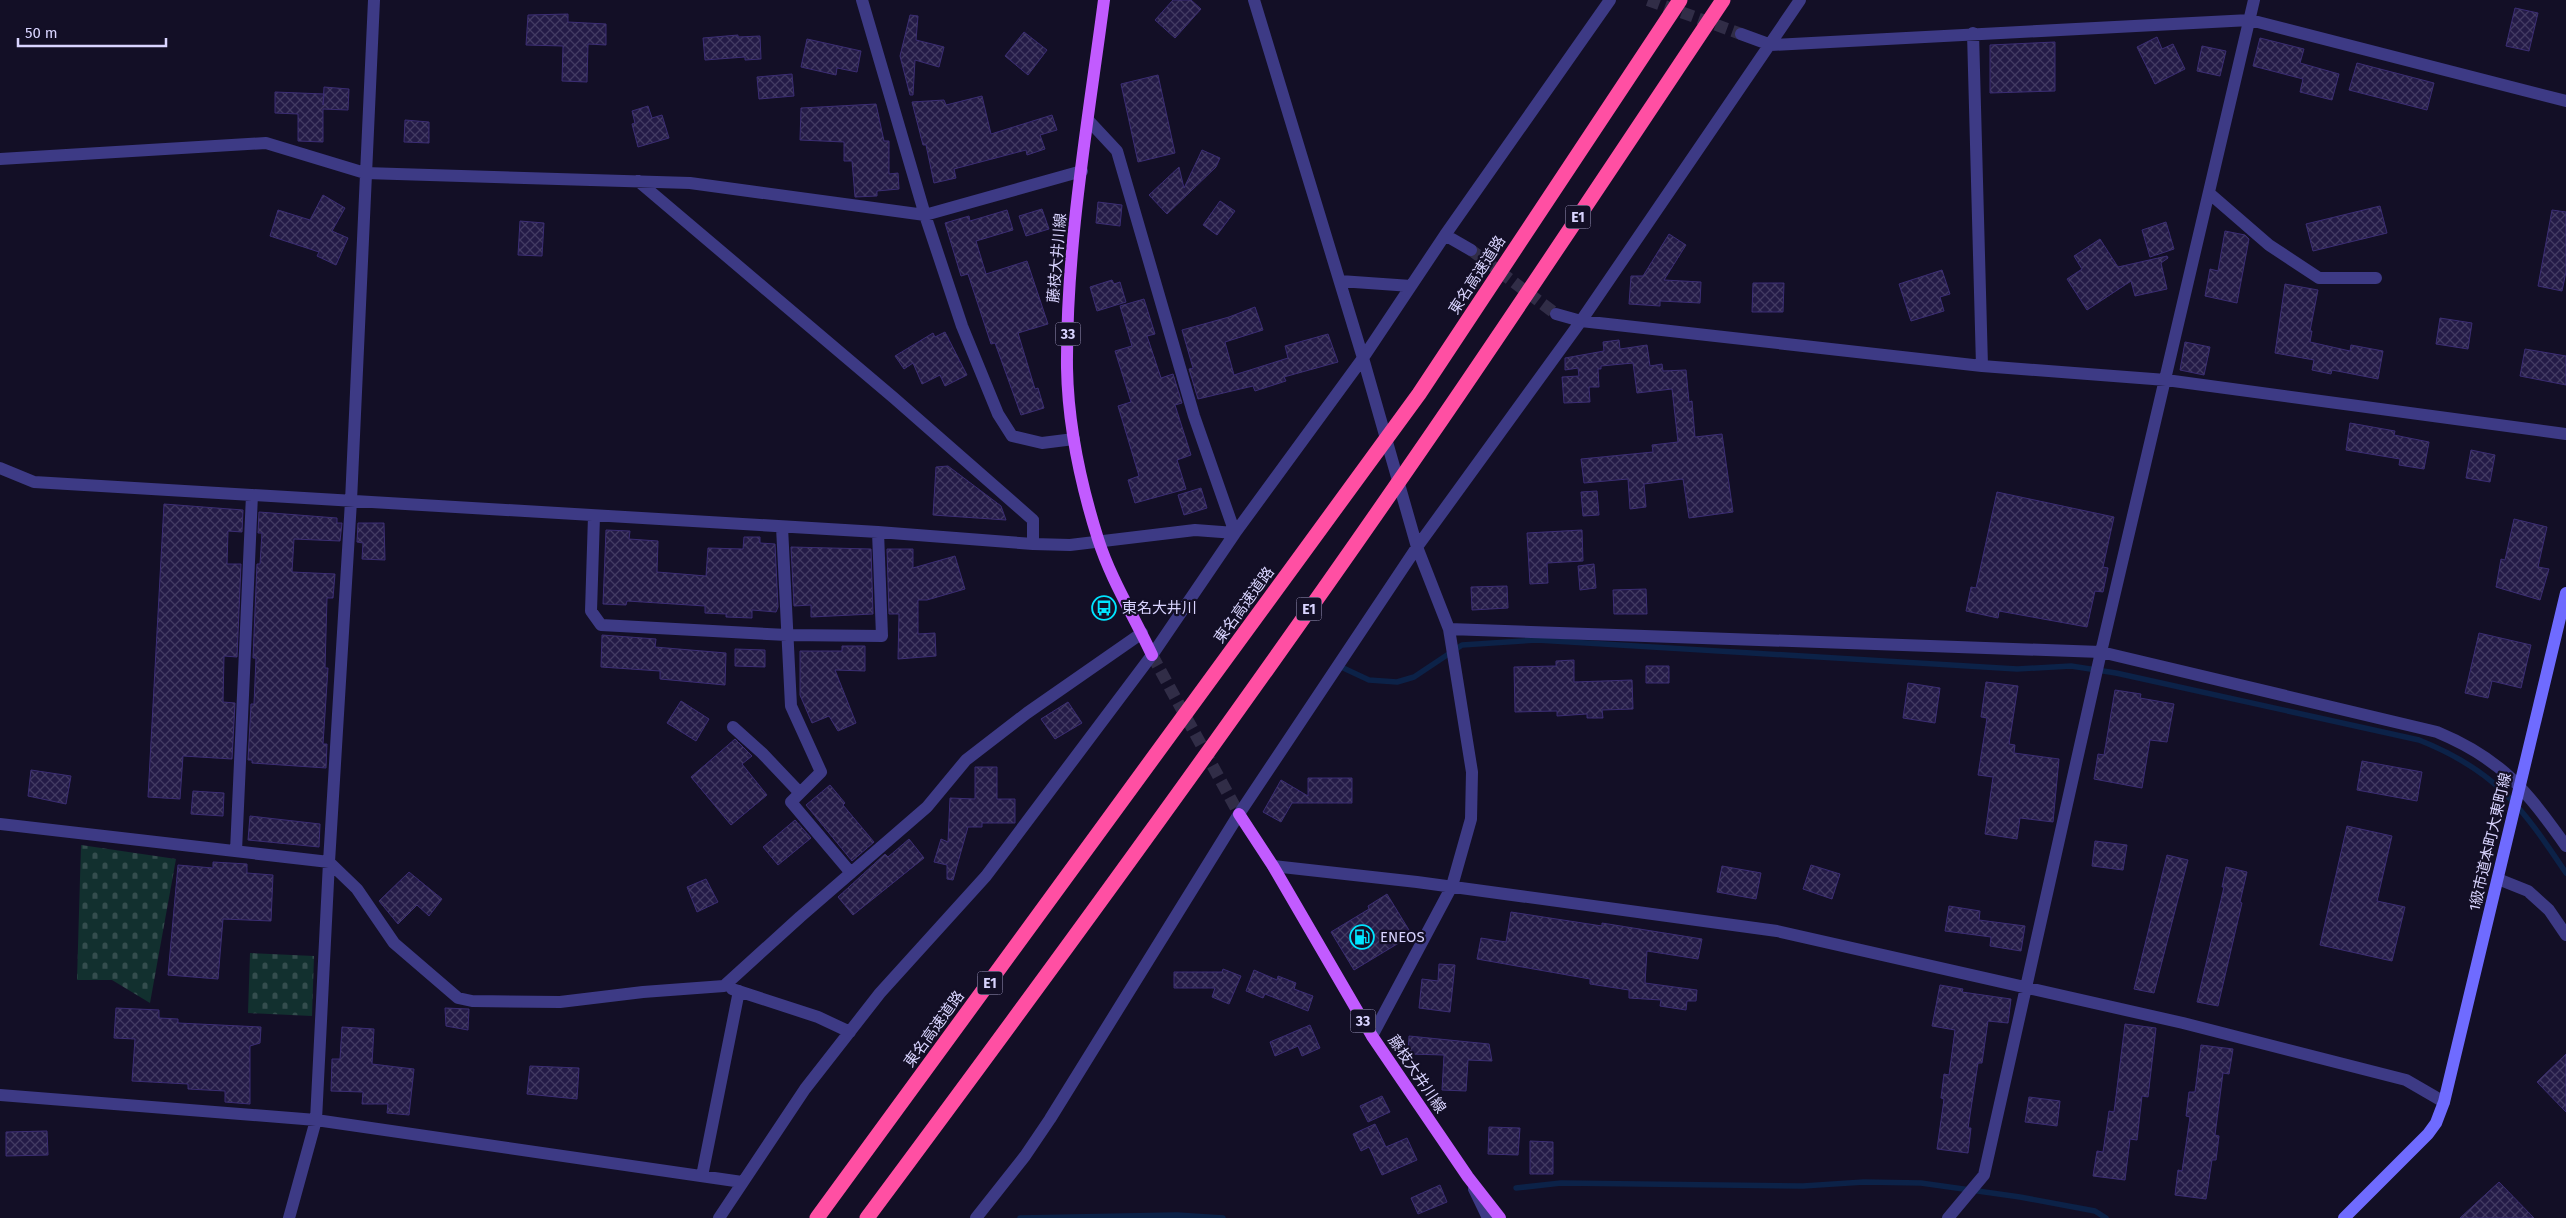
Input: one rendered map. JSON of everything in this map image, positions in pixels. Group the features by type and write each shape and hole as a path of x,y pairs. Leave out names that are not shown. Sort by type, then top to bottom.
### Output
{"highway":[{"name":"東名高速道路","path":"817,1218 1419,394 1680,0"},
{"name":"E1","path":"867,1218 1195,771 1392,492 1723,0"}],"main road":[{"name":"藤枝大井川線","path":"1104,0 1070,276 1067,369 1074,439 1098,540 1116,584 1152,655"},
{"name":"藤枝大井川線","path":"1239,814 1273,866 1372,1036 1468,1177 1500,1218"}],"street":[{"path":"289,1218 316,1120 329,862 351,501 374,0"},
{"path":"862,0 925,215 962,326 998,414 1012,436 1042,443 1074,439"},
{"path":"1254,0 1363,358 1417,547 1448,629 1472,772 1471,819 1452,886 1372,1036"},
{"path":"719,1218 805,1089 880,993 986,876 1152,655 1235,533 1363,358 1445,236 1610,0"},
{"path":"976,1218 1025,1156 1050,1119 1239,814 1417,547 1581,321 1800,0"},
{"path":"1948,1218 1984,1176 2101,652 2254,0"},
{"path":"1741,34 1771,45 2250,20 2566,101"},
{"path":"1973,33 1982,366"},
{"path":"1088,121 1117,151 1194,416 1235,533"},
{"path":"0,160 266,143 365,173 690,183 925,215 1082,171"},
{"path":"638,181 894,398 1033,520 1033,544"},
{"path":"2209,193 2269,245 2319,278 2376,278"},
{"path":"1445,236 1471,250"},
{"path":"1340,281 1411,286"},
{"path":"1556,314 1581,321 1982,366 2166,380 2566,434"},
{"path":"0,468 34,482 782,528 878,532 1033,544 1070,545 1098,540 1195,530 1235,533"},
{"path":"236,852 252,495"},
{"path":"594,516 590,611 601,625 787,636 882,636 878,532"},
{"path":"782,528 791,706 821,772 791,802 851,873"},
{"name":"1級市道本町大東町線","path":"2344,1218 2428,1134 2436,1123 2445,1100 2566,593"},
{"path":"1448,629 2101,652 2437,732 2466,744 2520,785 2566,846"},
{"path":"724,986 927,807 966,760 1027,713 1142,633"},
{"path":"733,726 800,793"},
{"path":"0,824 329,862 357,889 394,944 458,998 472,1001 560,1002 643,992 724,986 818,1017 850,1032"},
{"path":"1273,866 1452,886 1777,931 2182,1023 2406,1080 2445,1100"},
{"path":"2498,879 2528,891 2549,910 2566,936"},
{"path":"702,1176 739,991"},
{"path":"0,1095 316,1120 742,1182"},
{"path":"1468,1177 1488,1218"}],"green space":[{"path":"81,845 176,859 150,1003 112,980 77,980"},
{"path":"250,953 314,956 312,1016 248,1013"}],"building":[{"path":"1173,0 1191,0 1201,9 1175,38 1155,20"},
{"path":"2515,8 2538,13 2529,51 2506,46"},
{"path":"568,14 568,22 606,24 606,45 588,44 587,82 562,81 563,46 526,45 528,15"},
{"path":"910,15 918,16 916,40 944,47 939,67 915,60 913,95 910,95 900,56"},
{"path":"1024,32 1047,50 1028,75 1005,56"},
{"path":"738,35 738,37 760,36 761,59 745,60 745,57 705,60 703,38"},
{"path":"2157,37 2162,49 2173,44 2185,69 2155,84 2137,47"},
{"path":"2260,38 2304,49 2300,63 2339,74 2332,100 2300,92 2303,79 2253,66"},
{"path":"807,39 861,51 857,72 837,68 836,75 801,67"},
{"path":"2055,42 2055,91 1990,93 1990,45"},
{"path":"2202,46 2226,51 2220,76 2197,71"},
{"path":"2357,63 2434,83 2427,110 2349,90"},
{"path":"792,74 794,96 759,99 757,77"},
{"path":"1158,75 1175,153 1138,162 1121,84"},
{"path":"324,87 349,89 348,110 323,109 323,142 298,141 298,114 275,113 275,92 324,94"},
{"path":"982,96 991,134 1052,115 1057,130 1040,135 1045,149 1027,155 1026,150 954,169 956,178 934,183 926,145 923,145 912,102 944,100 946,105"},
{"path":"876,104 884,141 889,141 889,174 898,173 899,189 877,191 877,196 855,197 852,161 844,161 844,142 800,140 801,108"},
{"path":"648,106 652,118 662,115 669,138 638,147 632,124 635,123 632,111"},
{"path":"405,120 429,122 429,143 404,142"},
{"path":"1202,150 1220,158 1216,167 1167,214 1149,195 1179,167 1184,188"},
{"path":"323,195 345,208 332,231 348,238 336,265 317,256 319,252 270,236 278,210 310,220"},
{"path":"1220,201 1235,211 1217,235 1203,225"},
{"path":"1098,202 1122,205 1120,226 1096,223"},
{"path":"2380,206 2387,233 2313,251 2306,224"},
{"path":"1042,209 1049,229 1026,236 1019,216"},
{"path":"1007,210 1013,230 976,241 986,274 1027,261 1048,324 1018,333 1035,389 1038,388 1044,408 1021,415 995,343 991,344 968,274 961,276 945,223 969,216 970,221"},
{"path":"2552,210 2566,212 2566,272 2562,291 2538,286"},
{"path":"520,221 544,223 542,256 518,255"},
{"path":"2166,222 2174,249 2150,257 2142,230"},
{"path":"2225,231 2245,235 2249,239 2237,303 2205,296 2210,269 2218,271"},
{"path":"1669,234 1686,245 1664,280 1701,282 1700,303 1660,301 1660,306 1629,304 1631,276 1643,276"},
{"path":"2100,239 2118,267 2167,256 2168,258 2161,263 2167,289 2135,296 2131,281 2087,310 2067,279 2082,269 2074,256"},
{"path":"1942,270 1950,294 1940,297 1944,311 1911,321 1899,284"},
{"path":"1112,280 1114,284 1120,282 1126,302 1097,311 1090,287"},
{"path":"1753,283 1784,283 1783,312 1752,312"},
{"path":"2285,284 2318,290 2310,331 2312,331 2310,342 2350,351 2351,345 2383,351 2378,379 2332,370 2331,374 2312,370 2314,360 2275,353"},
{"path":"1144,299 1155,334 1147,336 1161,378 1173,374 1182,403 1175,405 1191,455 1177,460 1186,489 1135,503 1128,480 1139,476 1118,406 1131,402 1115,351 1132,346 1120,306"},
{"path":"1255,307 1263,330 1225,342 1234,375 1288,358 1285,346 1328,334 1338,362 1284,377 1286,381 1255,391 1253,386 1198,399 1189,369 1193,368 1182,330 1229,317"},
{"path":"2440,318 2472,323 2468,349 2436,344"},
{"path":"945,332 967,375 945,386 940,375 922,384 913,363 904,369 895,356 933,333 935,337"},
{"path":"1619,340 1620,349 1647,345 1650,366 1662,364 1663,371 1686,370 1689,402 1692,401 1695,437 1722,434 1733,512 1689,518 1683,479 1644,484 1646,507 1630,509 1628,479 1584,483 1581,459 1653,452 1652,445 1678,442 1672,389 1637,393 1633,363 1601,366 1601,369 1598,369 1599,387 1589,387 1590,402 1564,403 1562,377 1579,376 1578,368 1565,370 1565,358 1604,351 1603,342"},
{"path":"2185,342 2210,347 2204,375 2180,370"},
{"path":"2525,349 2566,356 2566,385 2520,376"},
{"path":"2350,423 2395,431 2394,435 2429,442 2424,469 2399,465 2400,459 2346,450"},
{"path":"2471,450 2495,455 2490,482 2466,478"},
{"path":"948,466 1001,506 1006,520 933,515 936,467"},
{"path":"1201,488 1207,508 1184,515 1178,495"},
{"path":"1597,491 1599,515 1583,516 1581,492"},
{"path":"1997,492 2114,517 2103,567 2108,568 2103,592 2095,591 2087,627 1999,611 1998,618 1966,611 1971,587 1976,588"},
{"path":"164,504 243,510 242,532 228,531 227,564 241,564 237,657 224,656 223,702 235,703 232,759 183,756 180,799 148,797"},
{"path":"259,512 337,518 337,523 342,523 340,541 294,539 292,572 335,574 333,598 327,598 325,668 328,668 323,744 327,744 326,768 252,763 252,760 248,760 251,704 254,704 256,658 253,658 257,564 260,564 262,533 258,533"},
{"path":"2514,519 2547,527 2538,567 2549,569 2540,600 2496,587 2501,559 2505,560"},
{"path":"358,523 384,523 385,560 362,559 363,543 357,542"},
{"path":"606,530 630,531 629,539 658,541 657,572 706,576 708,548 743,549 744,537 760,537 760,543 775,544 778,607 776,612 752,610 752,618 726,617 726,614 705,613 705,606 627,601 626,605 603,604"},
{"path":"1582,530 1583,561 1547,563 1548,583 1530,584 1527,533"},
{"path":"791,547 871,549 873,614 811,617 811,605 794,606"},
{"path":"887,549 913,549 913,568 955,556 965,589 927,600 918,600 918,634 935,633 936,656 898,659 899,614 889,614"},
{"path":"1594,564 1596,588 1580,590 1578,566"},
{"path":"1507,586 1508,608 1472,610 1471,587"},
{"path":"1646,589 1647,614 1614,614 1613,590"},
{"path":"2479,633 2531,645 2521,688 2492,681 2488,698 2465,693"},
{"path":"602,635 656,639 655,647 726,653 725,685 660,679 660,671 601,667"},
{"path":"842,646 865,646 865,671 835,670 856,723 838,731 829,716 812,723 800,695 800,651 842,651"},
{"path":"735,649 765,650 765,667 735,666"},
{"path":"1574,660 1574,682 1632,680 1633,709 1602,710 1603,718 1587,718 1587,714 1557,716 1557,711 1515,712 1514,667 1556,666 1556,661"},
{"path":"1646,666 1669,666 1669,683 1646,683"},
{"path":"1986,682 2018,686 2009,744 2015,745 2014,753 2059,759 2053,822 2020,818 2017,839 1985,834 1993,777 1978,775 1987,718 1981,717"},
{"path":"1908,683 1940,688 1935,723 1903,718"},
{"path":"2115,690 2141,694 2140,698 2174,704 2167,742 2150,740 2142,788 2094,779 2098,754 2104,755"},
{"path":"681,701 709,719 696,741 667,723"},
{"path":"1068,702 1082,723 1055,739 1041,719"},
{"path":"735,739 752,756 742,764 767,795 731,825 691,777"},
{"path":"2362,761 2422,772 2417,801 2357,790"},
{"path":"975,767 997,767 997,799 1015,799 1015,823 982,823 982,827 968,827 953,880 947,879 947,865 934,862 941,839 948,842 950,798 975,799"},
{"path":"31,770 71,776 66,804 28,796"},
{"path":"1308,778 1352,778 1352,803 1292,803 1281,822 1263,812 1281,780 1308,796"},
{"path":"830,785 845,803 843,805 874,842 852,861 806,805"},
{"path":"193,791 224,793 223,816 191,814"},
{"path":"250,816 320,824 319,847 248,840"},
{"path":"795,820 811,838 778,865 763,847"},
{"path":"2347,826 2392,836 2377,901 2405,907 2392,961 2320,945"},
{"path":"909,839 924,858 853,915 838,897 885,854 888,857"},
{"path":"2095,841 2127,845 2123,870 2092,866"},
{"path":"2167,855 2188,860 2154,993 2134,989"},
{"path":"213,862 247,864 247,873 273,875 271,921 223,919 218,979 168,975 178,865 213,868"},
{"path":"1811,865 1840,874 1832,899 1803,889"},
{"path":"1722,866 1761,873 1756,899 1717,892"},
{"path":"2226,867 2247,872 2240,902 2242,903 2218,1006 2197,1002 2224,887 2222,887"},
{"path":"409,872 442,899 429,916 417,905 398,924 379,901"},
{"path":"706,879 718,902 697,912 687,887"},
{"path":"1387,894 1412,935 1354,970 1331,932 1369,909 1368,906"},
{"path":"1949,906 1980,911 1979,920 2025,926 2021,951 1990,946 1991,937 1945,931"},
{"path":"1511,912 1602,926 1602,923 1702,939 1698,959 1647,951 1645,983 1697,990 1696,1001 1687,1001 1686,1010 1660,1006 1661,1000 1629,998 1629,990 1590,984 1590,979 1477,959 1481,938 1506,942"},
{"path":"1439,964 1455,965 1450,1012 1419,1008 1422,979 1438,981"},
{"path":"1223,969 1241,976 1229,1004 1212,997 1215,988 1174,988 1174,972 1222,972"},
{"path":"1254,970 1277,980 1278,976 1296,983 1294,989 1313,996 1308,1011 1265,994 1263,998 1246,991"},
{"path":"1940,985 1963,989 1962,992 2011,999 2008,1023 1988,1021 1982,1063 1978,1063 1968,1128 1971,1128 1968,1153 1937,1149 1944,1099 1941,1098 1944,1074 1949,1075 1955,1030 1932,1026"},
{"path":"116,1008 159,1010 159,1018 178,1019 178,1023 261,1027 260,1043 250,1046 250,1104 225,1102 225,1091 188,1089 188,1084 132,1081 135,1039 114,1038"},
{"path":"445,1008 469,1009 468,1030 446,1026"},
{"path":"2125,1024 2156,1028 2148,1097 2142,1096 2137,1140 2130,1139 2125,1180 2093,1176 2097,1151 2103,1152 2109,1111 2114,1112"},
{"path":"1310,1025 1320,1048 1302,1056 1298,1046 1275,1056 1270,1042"},
{"path":"342,1027 374,1029 372,1064 414,1069 409,1115 387,1113 388,1104 362,1104 363,1092 331,1091 332,1059 340,1059"},
{"path":"1409,1036 1489,1044 1492,1061 1468,1060 1466,1091 1442,1090 1444,1055 1408,1054"},
{"path":"2201,1045 2233,1049 2229,1074 2223,1073 2215,1135 2219,1136 2216,1160 2212,1160 2206,1199 2175,1195 2178,1170 2182,1171 2190,1117 2186,1116 2189,1092 2195,1092"},
{"path":"2566,1054 2566,1112 2537,1082"},
{"path":"530,1066 579,1068 577,1099 527,1094"},
{"path":"1382,1096 1390,1112 1368,1122 1360,1106"},
{"path":"2029,1097 2060,1101 2057,1126 2025,1122"},
{"path":"1375,1124 1386,1147 1407,1138 1417,1160 1382,1175 1369,1147 1361,1151 1353,1134"},
{"path":"1489,1127 1520,1128 1518,1155 1488,1154"},
{"path":"47,1131 48,1155 6,1156 6,1132"},
{"path":"1530,1141 1553,1142 1553,1174 1530,1174"},
{"path":"2499,1182 2534,1218 2460,1218"},
{"path":"1440,1185 1447,1202 1418,1214 1411,1198"}],"waterway":[{"path":"1339,666 1369,680 1397,682 1414,677 1462,645 1537,640 2017,669 2071,666 2116,673 2419,740 2468,764 2504,793 2535,829 2566,873"},
{"path":"1516,1188 1561,1183 1803,1186 1864,1182 1921,1183 2020,1197 2095,1211 2106,1218"},
{"path":"1020,1218 1177,1215 1223,1218"}],"tunnel":[{"path":"1648,0 1741,34"},
{"path":"1471,250 1556,314"},
{"path":"1152,655 1239,814"}],"place":[{"name":"東名大井川","path":"1104,608"},
{"name":"ENEOS","path":"1362,937"}]}
